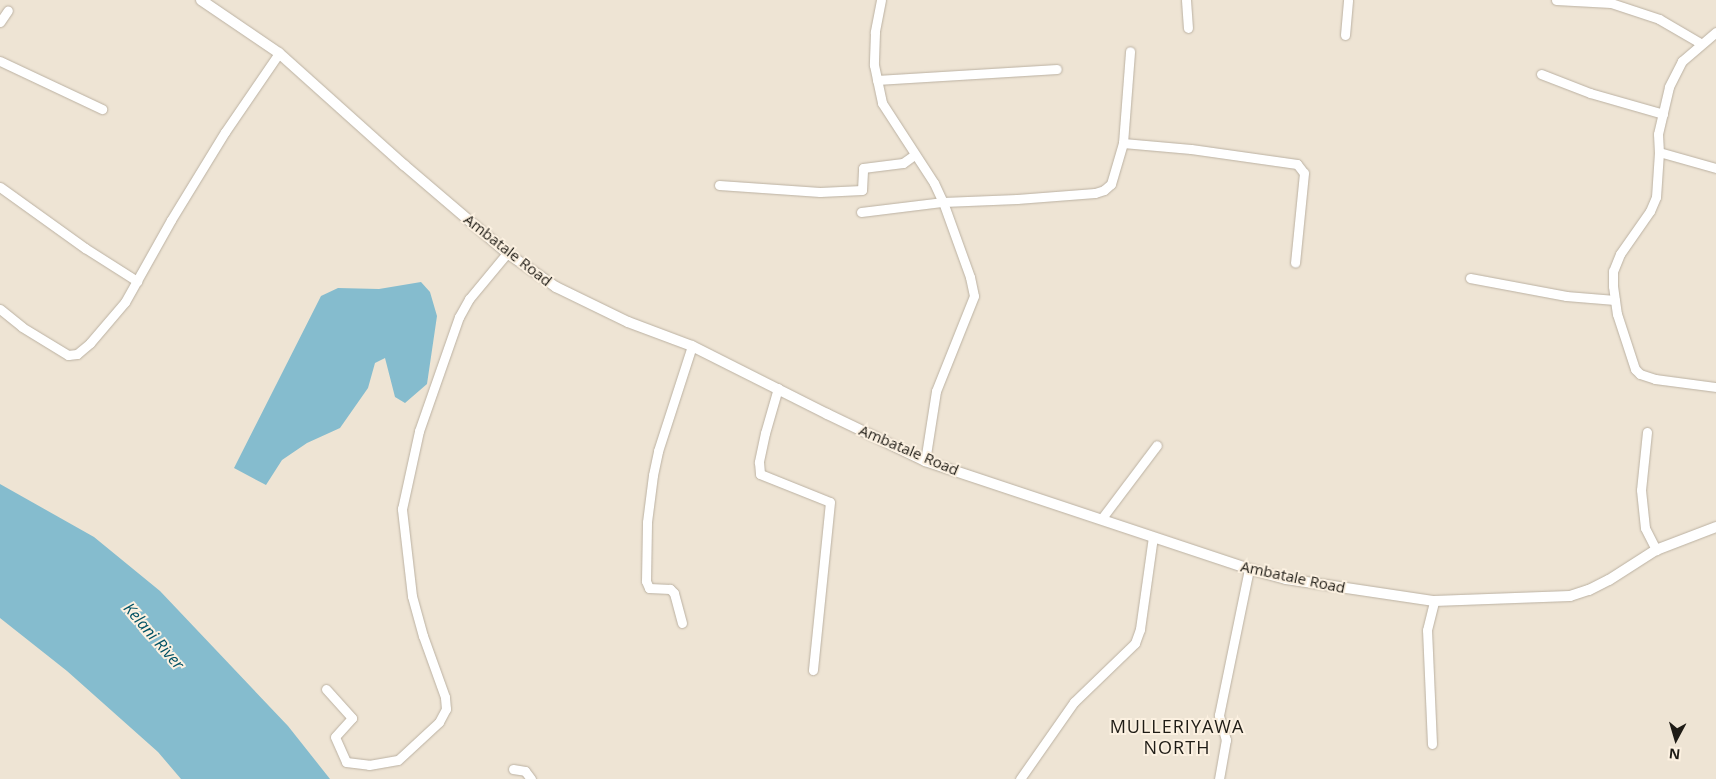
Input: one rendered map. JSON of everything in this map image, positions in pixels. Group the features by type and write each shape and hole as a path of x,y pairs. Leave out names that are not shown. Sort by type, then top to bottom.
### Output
{"main road":[{"name":"Ambatale Road","path":"201,0 279,53 507,253 556,287 628,322 692,346 827,414 925,460 1249,569 1286,579 1434,601 1570,596 1590,590 1609,580 1656,550 1716,526"}],"street":[{"path":"881,0 875,32 874,65 885,110 934,183 943,202 970,277 974,296 936,391 925,460"},
{"path":"1186,0 1188,28"},
{"path":"1346,35 1348,0"},
{"path":"1556,0 1611,1 1659,19 1700,43"},
{"path":"0,22 8,10"},
{"path":"1716,32 1700,43 1682,60 1669,88 1658,134 1659,152 1656,198 1650,211 1620,254 1613,271 1616,314 1635,369 1640,374 1655,379 1716,386"},
{"path":"861,212 943,202 1095,193 1104,190 1111,184 1122,143 1130,51"},
{"path":"0,309 22,328 57,350 68,355 77,354 104,328 125,302 225,132 279,53"},
{"path":"0,61 102,109"},
{"path":"877,80 1057,69"},
{"path":"1541,74 1590,93 1663,114"},
{"path":"1122,143 1191,149 1297,164 1304,173 1295,263"},
{"path":"1659,152 1716,168"},
{"path":"719,185 820,192 862,190 863,168 903,163 914,155"},
{"path":"0,187 85,248 138,281"},
{"path":"326,689 352,718 335,737 346,762 369,765 398,760 439,722 446,710 445,696 423,636 412,596 402,509 419,431 459,317 470,299 507,253"},
{"path":"1470,278 1566,296 1615,300"},
{"path":"682,623 674,593 670,589 649,588 646,581 647,532 649,502 656,459 692,346"},
{"path":"778,388 765,432 759,462 760,474 830,502 813,670"},
{"path":"1647,432 1641,497 1646,528 1656,550"},
{"path":"1102,518 1157,445"},
{"path":"1020,779 1074,702 1135,643 1140,629 1153,537"},
{"path":"1219,779 1226,740 1219,715 1249,569"},
{"path":"1432,744 1427,638 1434,601"},
{"path":"513,768 525,771 531,779"}],"water":[{"path":"421,282 430,292 437,316 427,384 405,403 395,397 385,358 375,363 368,388 340,428 307,443 282,460 266,485 234,468 321,296 338,288 379,289"},
{"name":"Kelani River","path":"0,484 94,537 160,591 288,726 330,779 181,779 158,752 67,671 0,618"}],"district":[{"name":"MULLERIYAWA NORTH","path":"1177,738"}]}
